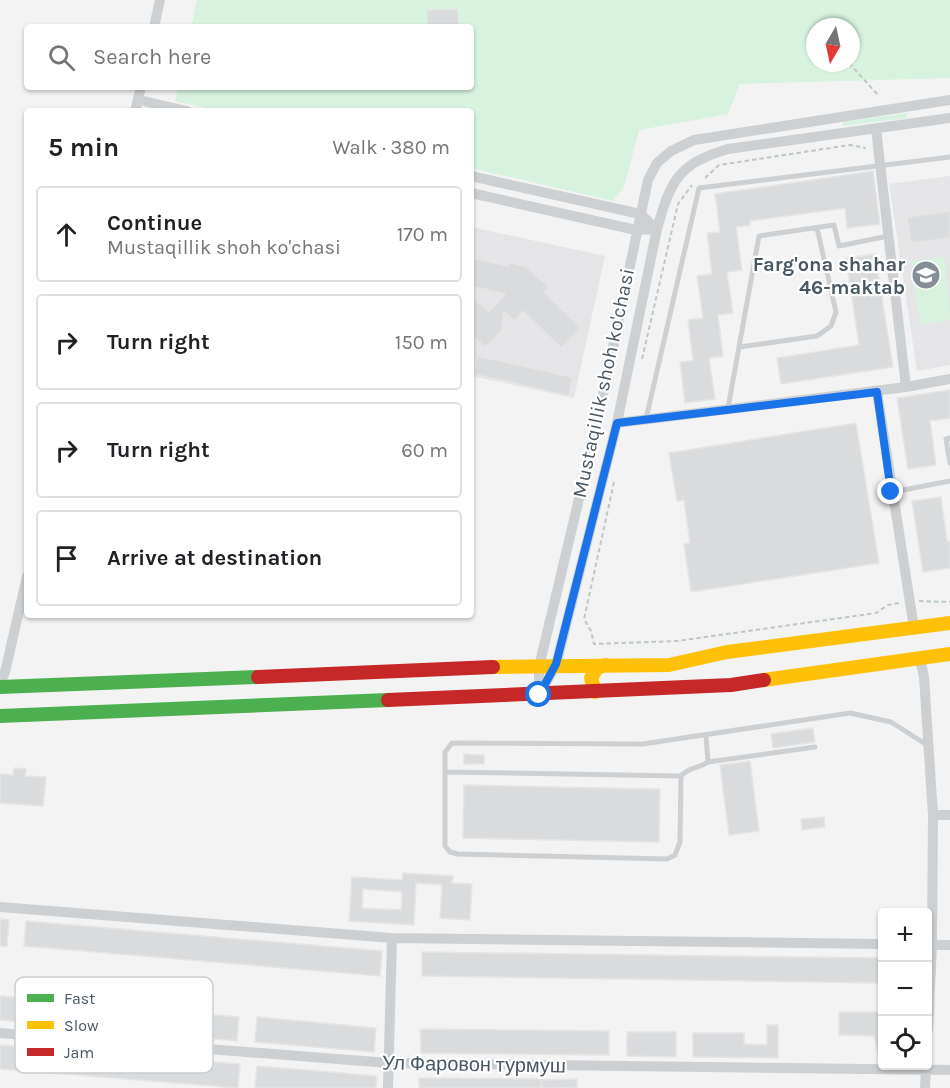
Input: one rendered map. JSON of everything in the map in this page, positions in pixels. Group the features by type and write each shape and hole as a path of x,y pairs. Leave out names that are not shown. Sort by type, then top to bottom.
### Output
{"street":[{"path":"155,24 160,0"},
{"path":"140,90 137,106 157,108"},
{"name":"Mustaqillik shoh ko'chasi","path":"539,695 538,667 597,423 636,230 648,180 657,163 671,151 694,140 950,100"},
{"name":"Mustaqillik shoh ko'chasi","path":"539,695 556,664 617,423 665,199 683,170 700,157 728,149 950,118"},
{"path":"876,129 906,387"},
{"path":"474,177 640,214 657,229"},
{"path":"474,194 636,230 657,229"},
{"path":"617,423 877,392 950,379"},
{"path":"877,392 914,628"},
{"path":"24,591 0,685 538,667 556,664 669,665 727,652 950,623"},
{"path":"0,716 539,695 732,685 950,654"},
{"path":"920,659 924,677 933,815 931,908"},
{"path":"595,692 591,678 597,668 606,664"},
{"path":"933,815 950,815"},
{"path":"0,907 392,938 878,944"},
{"path":"388,1088 392,938"},
{"path":"932,945 950,945"},
{"path":"927,1016 929,962"},
{"name":"Ул Фаровон турмуш","path":"0,1033 15,1034"},
{"name":"Ул Фаровон турмуш","path":"213,1049 389,1063 878,1068"},
{"name":"Ул Фаровон турмуш","path":"932,1069 950,1070"},
{"path":"925,1070 925,1088"}],"lane":[{"path":"157,13 167,0"},
{"path":"646,419 699,188 950,157"},
{"path":"728,410 759,236 834,225 839,246 888,236"},
{"path":"740,347 817,336 831,326 836,312 817,228"},
{"path":"950,438 946,439 950,463"},
{"path":"891,492 950,481"},
{"path":"815,747 708,762 701,767 688,769 681,776 679,850 667,859 450,852 445,846 446,752 452,743 643,744 850,713 891,722 928,746"},
{"path":"706,736 708,762"},
{"path":"445,772 681,776"}],"path":[{"path":"857,72 878,95"},
{"path":"701,181 719,165 850,145 878,150"},
{"path":"641,364 678,204 688,187 695,184"},
{"path":"615,480 584,619 591,631 594,644 677,641 876,613 888,605 909,601 950,602"}],"shaded area":[{"name":"Farg'ona shahar 46-maktab","path":"950,176 950,365 917,371 889,184"},
{"path":"474,228 605,256 574,398 474,377"}],"green space":[{"path":"197,0 950,0 950,78 740,84 728,114 639,130 624,187 613,201 474,169 474,108 206,108 175,101 177,90 474,90 474,24 192,24"},
{"path":"907,113 907,118 843,126 843,122"},
{"path":"945,257 950,320 920,324 912,261"}],"building":[{"path":"458,9 459,24 427,24 427,10"},
{"path":"873,171 880,224 847,228 845,208 750,221 750,225 736,227 742,270 727,272 733,313 718,315 723,356 709,358 715,399 685,403 680,362 693,361 688,320 703,318 697,276 712,274 707,233 720,232 715,194"},
{"path":"950,211 950,238 911,243 907,217"},
{"path":"875,254 893,367 781,384 777,358 859,345 846,258"},
{"path":"474,259 508,266 508,262 525,266 549,287 544,292 581,328 561,348 523,311 515,321 504,312 501,332 485,347 474,337 474,299 489,312 505,294 474,287"},
{"path":"478,356 573,377 569,396 474,374"},
{"path":"950,390 950,418 930,421 936,465 908,469 897,398"},
{"path":"856,423 879,563 691,592 684,544 690,543 684,500 677,501 669,453"},
{"path":"941,497 947,541 950,540 950,568 923,572 912,501"},
{"path":"813,728 815,742 773,748 771,734"},
{"path":"464,754 484,755 484,764 464,764"},
{"path":"750,761 759,831 729,835 720,765"},
{"path":"14,768 26,769 25,776 46,777 43,806 0,803 0,774 13,775"},
{"path":"464,785 660,789 659,842 463,838"},
{"path":"824,817 825,827 802,830 801,819"},
{"path":"403,873 453,876 452,883 472,884 470,920 440,918 442,885 416,883 414,925 349,921 352,877 402,880","holes":["363,889 402,892 401,910 362,908"]},
{"path":"0,919 9,920 7,946 0,946"},
{"path":"26,921 382,951 380,976 24,946"},
{"path":"422,952 878,958 878,983 422,976"},
{"path":"0,996 15,997 15,1021 0,1020"},
{"path":"839,1012 878,1012 878,1055 874,1036 839,1035"},
{"path":"213,1015 239,1017 237,1041 213,1039"},
{"path":"257,1017 376,1028 374,1052 255,1042"},
{"path":"767,1025 778,1025 778,1058 693,1057 693,1033 744,1033 744,1044 767,1045"},
{"path":"420,1029 609,1031 609,1055 421,1053"},
{"path":"627,1032 676,1032 676,1057 627,1056"},
{"path":"0,1045 15,1046 15,1070 0,1069"},
{"path":"213,1062 240,1064 238,1088 50,1073 213,1073"},
{"path":"257,1066 377,1076 376,1088 255,1088"},
{"path":"419,1078 541,1079 541,1088 419,1088"},
{"path":"577,1079 577,1088 542,1088 542,1080"}],"traffic: fast":[{"path":"0,687 258,677"},
{"path":"0,716 388,700"}],"traffic: slow":[{"path":"493,667 669,665 727,652 950,623"},
{"path":"764,680 950,654"},
{"path":"595,692 591,678 597,668 606,665"}],"traffic: jam":[{"path":"258,677 493,667"},
{"path":"388,700 731,685 764,680"}],"place":[{"name":"Farg'ona shahar 46-maktab","path":"926,275"}],"route":[{"path":"539,695 556,664 617,423 877,392 891,492"}]}
